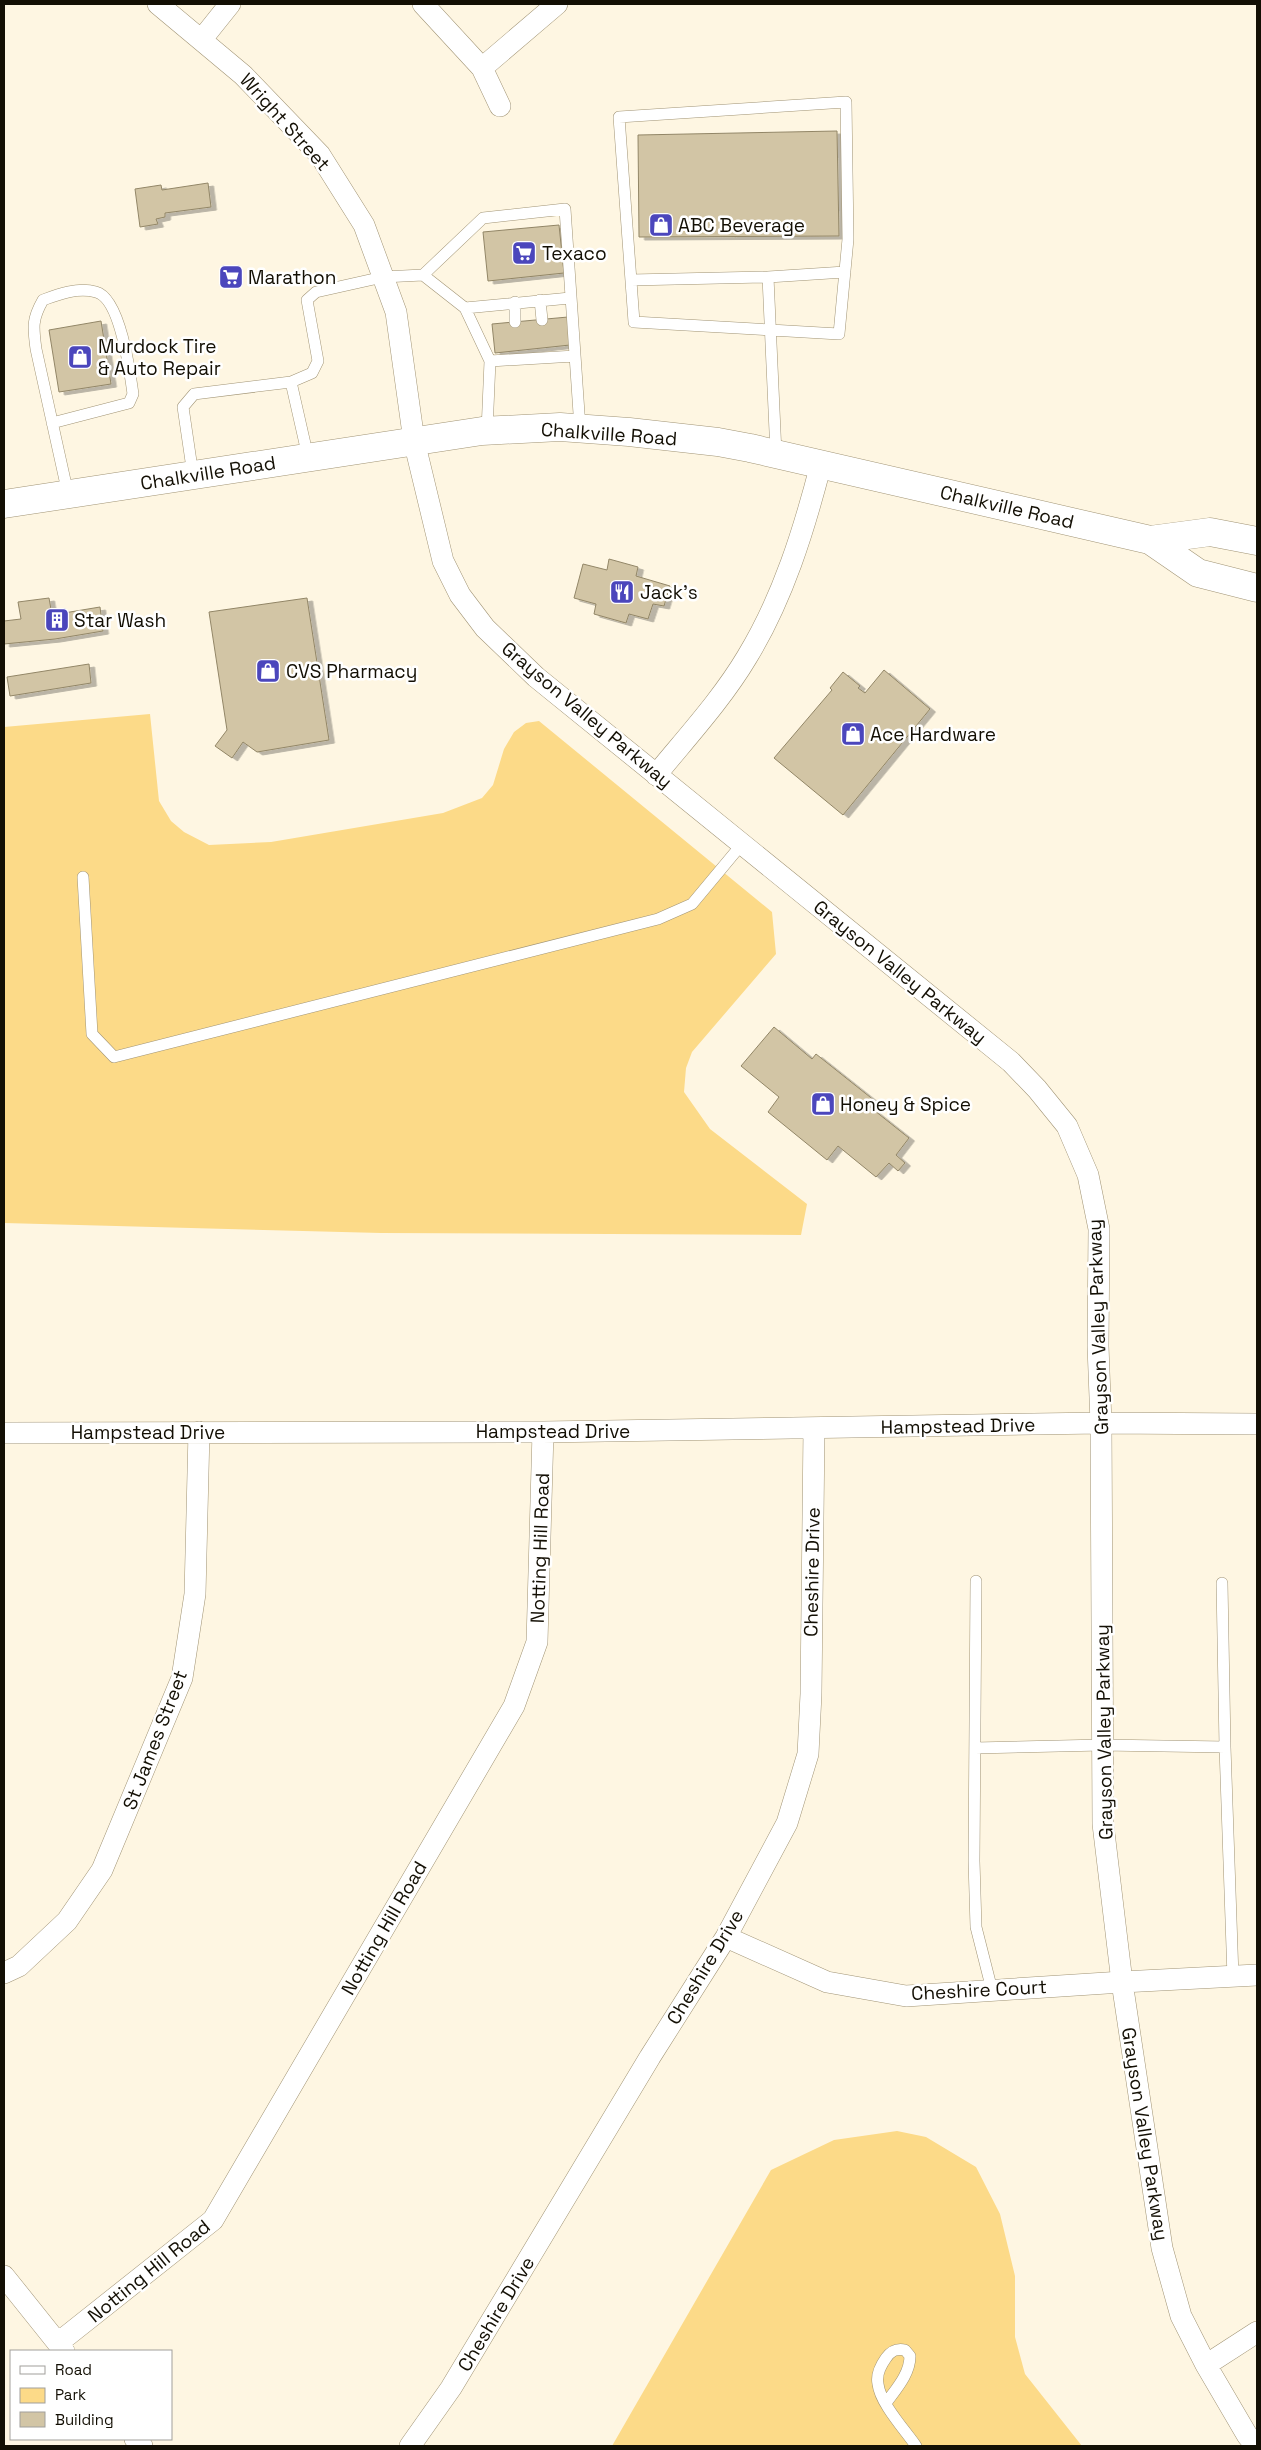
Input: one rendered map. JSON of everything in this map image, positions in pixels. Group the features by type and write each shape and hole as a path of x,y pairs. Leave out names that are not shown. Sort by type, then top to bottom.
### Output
{"main road":[{"name":"Chalkville Road","path":"4,504 414,441 487,431 560,427 718,442 1150,540 1210,532 1257,541"},
{"name":"Chalkville Road","path":"1150,540 1198,573 1257,588"}],"street":[{"name":"Wright Street","path":"158,4 243,75 320,155 364,225 396,312 414,441"},
{"path":"202,39 230,4"},
{"path":"423,4 482,68 500,106"},
{"path":"482,68 557,4"},
{"name":"Grayson Valley Parkway","path":"414,441 444,561 460,595 485,628 536,677 1011,1062 1037,1089 1067,1126 1088,1175 1099,1229 1098,1346 1101,1423 1103,1824 1122,1982 1162,2248 1182,2316 1206,2365 1247,2435 1256,2446"},
{"path":"656,774 720,695 747,657 772,610 785,577 821,464"},
{"name":"Hampstead Drive","path":"4,1432 543,1432 1101,1423 1257,1424"},
{"name":"Cheshire Drive","path":"410,2446 451,2388 650,2057 726,1937 787,1823 808,1754 811,1694 814,1428"},
{"name":"St James Street","path":"4,1973 19,1966 67,1921 102,1870 182,1678 196,1594 199,1432"},
{"name":"Notting Hill Road","path":"61,2347 214,2220 514,1706 537,1642 543,1432"},
{"name":"Cheshire Court","path":"726,1937 827,1982 906,1996 1122,1982 1233,1978 1257,1975"},
{"path":"4,2276 61,2347"},
{"path":"1206,2365 1257,2332"}],"lane":[{"path":"846,102 848,238 839,334 634,322 631,280 619,117 846,102"},
{"path":"193,474 183,407 194,394 291,382 312,373 318,361 307,300 316,292 383,277 423,274 483,218 565,209 580,428"},
{"path":"631,280 768,277 845,272"},
{"path":"423,274 465,308 490,361 487,431"},
{"path":"768,277 776,454"},
{"path":"52,423 129,403 133,394 116,315 108,302 98,292 60,293 43,300 34,314 33,329 36,349 52,423 68,494"},
{"path":"465,308 570,298"},
{"path":"540,300 542,320"},
{"path":"515,302 516,322"},
{"path":"490,361 517,355 544,353 575,356"},
{"path":"291,382 308,457"},
{"path":"84,877 92,1034 114,1057 658,919 692,904 742,844"},
{"path":"976,1581 976,1927 992,1990"},
{"path":"1222,1583 1225,1746 1233,1978"},
{"path":"975,1748 1102,1745 1225,1746"},
{"path":"886,2403 916,2446"}],"green space":[{"path":"150,714 159,801 171,821 184,832 209,845 271,842 443,813 482,798 493,785 504,749 514,732 526,723 539,721 772,912 776,954 692,1052 686,1068 684,1092 710,1129 807,1204 801,1235 381,1233 4,1223 4,727"},
{"path":"897,2131 926,2137 976,2167 1000,2214 1015,2276 1015,2337 1025,2374 1082,2446 612,2446 771,2170 834,2140"}],"building":[{"path":"837,131 839,236 639,237 638,135"},
{"path":"208,183 211,207 165,213 165,217 156,219 158,224 140,227 135,189 161,185 162,190"},
{"name":"Texaco","path":"559,225 564,273 488,281 483,232"},
{"name":"Texaco","path":"568,317 570,345 495,353 492,324"},
{"name":"Murdock Tire & Auto Repair","path":"101,321 111,384 59,392 49,330"},
{"name":"Jack's","path":"609,559 638,567 636,576 670,586 664,606 653,604 648,619 629,614 626,623 594,614 596,604 574,598 583,564 607,570"},
{"name":"Star Wash","path":"49,598 52,615 100,607 103,631 55,639 4,644 4,621 21,619 18,602"},
{"name":"CVS Pharmacy","path":"307,598 329,740 257,752 243,742 232,758 215,746 227,730 209,612"},
{"path":"89,664 91,683 10,696 7,677"},
{"name":"Ace Hardware","path":"884,670 930,709 843,815 774,758 832,690 830,688 843,672 860,686 858,688 865,693"},
{"name":"Honey & Spice","path":"774,1027 812,1059 816,1054 875,1101 870,1107 909,1138 896,1155 905,1163 898,1171 889,1163 876,1177 838,1146 827,1160 768,1112 779,1097 741,1066"}],"place":[{"name":"ABC Beverage","path":"661,225"},
{"name":"Texaco","path":"524,253"},
{"name":"Marathon","path":"231,277"},
{"name":"Murdock Tire & Auto Repair","path":"80,357"},
{"name":"Jack's","path":"622,592"},
{"name":"Star Wash","path":"57,620"},
{"name":"CVS Pharmacy","path":"268,671"},
{"name":"Ace Hardware","path":"853,734"},
{"name":"Honey & Spice","path":"823,1104"}]}
